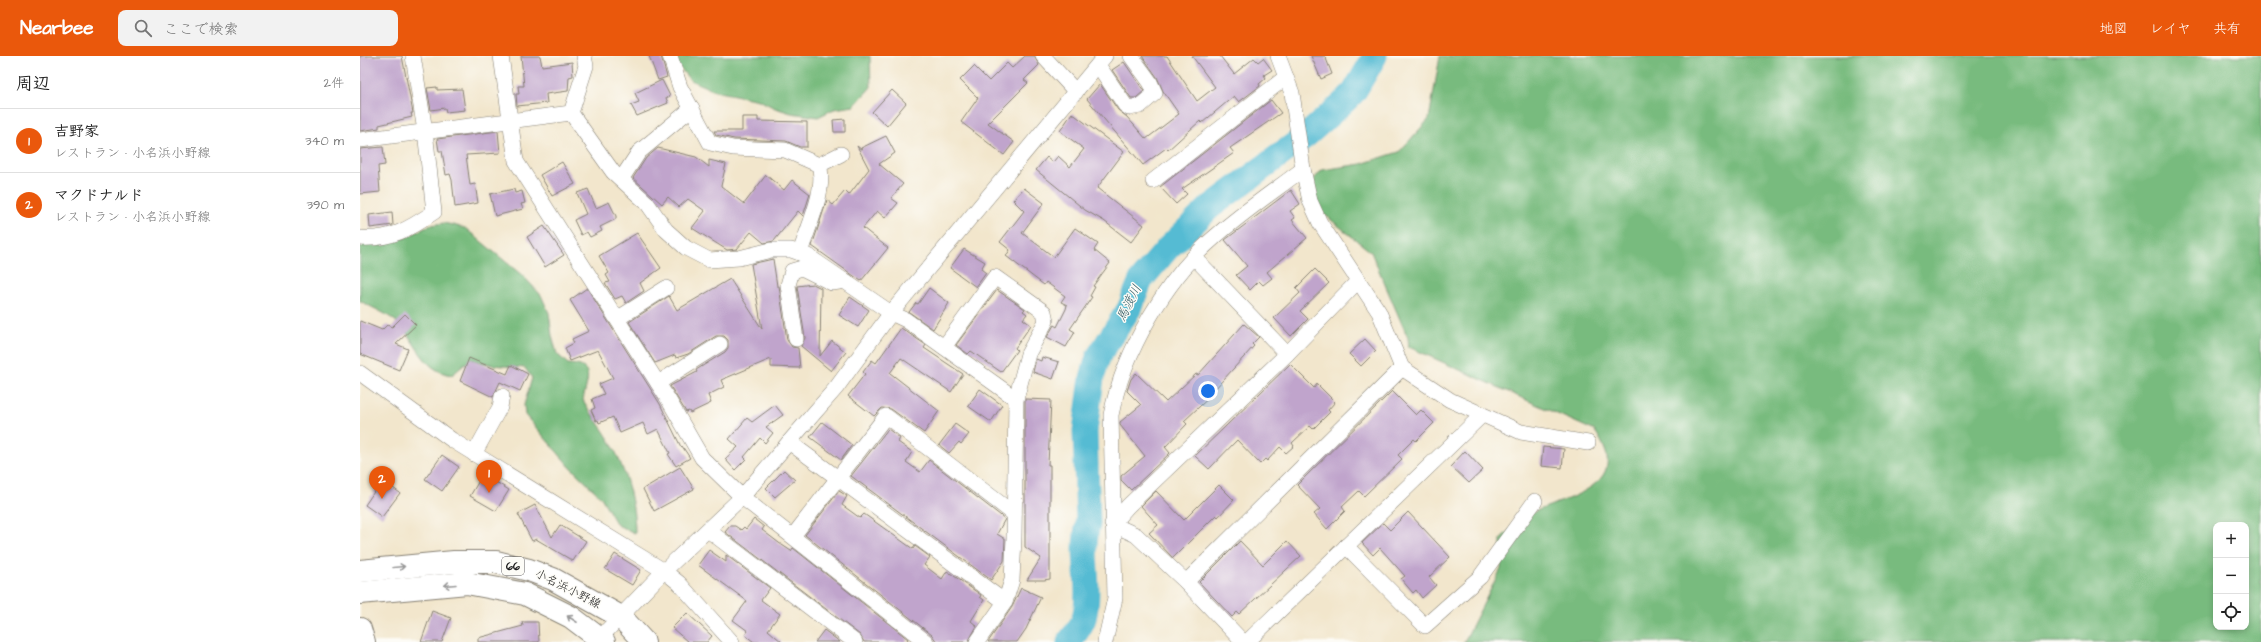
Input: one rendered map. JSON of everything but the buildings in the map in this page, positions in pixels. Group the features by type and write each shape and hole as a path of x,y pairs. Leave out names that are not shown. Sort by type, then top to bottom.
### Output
{"main road":[{"name":"小名浜小野線","path":"360,571 454,562 496,562 529,570 553,579 621,617 644,642"},
{"name":"小名浜小野線","path":"360,593 468,583 525,594 571,617 600,641"},
{"path":"360,629 364,642"}],"street":[{"path":"360,238 376,239 394,236 434,212 425,131 413,56"},
{"path":"501,56 516,161 658,383 702,458 742,497 926,642"},
{"path":"670,56 680,87 707,140 715,146 785,150 819,165 822,175 820,187 800,253"},
{"path":"1043,56 1076,92"},
{"path":"600,641 664,571 742,497 836,388 891,313 1102,60 1125,105 1134,109 1140,106 1155,93 1150,82 1131,56"},
{"path":"1278,56 1292,93 1303,169 1310,201 1320,223 1379,312 1402,368 1450,400 1482,416 1521,432 1588,443"},
{"path":"571,112 588,59"},
{"path":"1153,182 1286,77"},
{"path":"622,178 639,152 692,108"},
{"path":"360,140 571,112"},
{"path":"571,112 613,172 622,178 647,203 666,230 686,248 709,260 739,258 771,250 791,250 808,256 891,313 906,320 1016,399"},
{"path":"819,165 841,154"},
{"path":"1105,642 1115,598 1112,524 1111,415 1117,388 1133,349 1175,279 1194,257 1216,236 1303,169"},
{"path":"1194,257 1287,354"},
{"path":"796,339 788,285 792,271 802,268 832,283 846,281"},
{"path":"944,347 995,277 1044,312 1046,321 1028,354 1016,399 1014,566 1010,588 1005,602 977,642"},
{"path":"1112,524 1128,506 1287,354 1358,281"},
{"path":"617,319 666,288"},
{"path":"658,383 720,344"},
{"path":"1186,582 1402,368"},
{"path":"360,373 452,440 664,571 679,583 732,642"},
{"path":"474,454 500,407 502,396"},
{"path":"793,536 886,416 1014,514"},
{"path":"1247,642 1482,416"},
{"path":"789,442 1005,602"},
{"path":"1346,546 1425,626 1480,576 1535,501"},
{"path":"1112,524 1136,535 1186,582 1243,642"},
{"path":"708,530 855,642"}],"green space":[{"path":"670,56 870,56 871,87 854,106 834,109 818,117 791,113 775,108 759,100 715,91 690,80"},
{"path":"1440,56 2261,56 2261,642 1464,642 1501,569 1501,538 1530,514 1571,498 1584,491 1604,474 1607,463 1605,450 1595,431 1409,347 1408,338 1371,252 1320,211 1307,187 1322,170 1361,164 1399,152 1429,119"},
{"path":"444,223 465,228 523,276 541,295 549,313 552,336 557,354 568,364 583,367 588,375 583,400 610,441 625,474 631,497 635,521 635,533 617,525 601,497 571,468 525,415 524,405 532,378 525,368 492,365 471,359 452,375 441,372 425,360 401,326 393,319 360,301 360,240 405,238 431,225"}],"waterway":[{"name":"馬渡川","path":"1069,642 1082,624 1086,606 1087,583 1085,547 1088,524 1085,431 1092,378 1098,357 1129,309 1141,280 1168,248 1209,208 1307,135 1345,101 1354,92 1375,56"}],"place":[{"name":"吉野家","path":"489,493"},
{"name":"マクドナルド","path":"382,499"}]}
